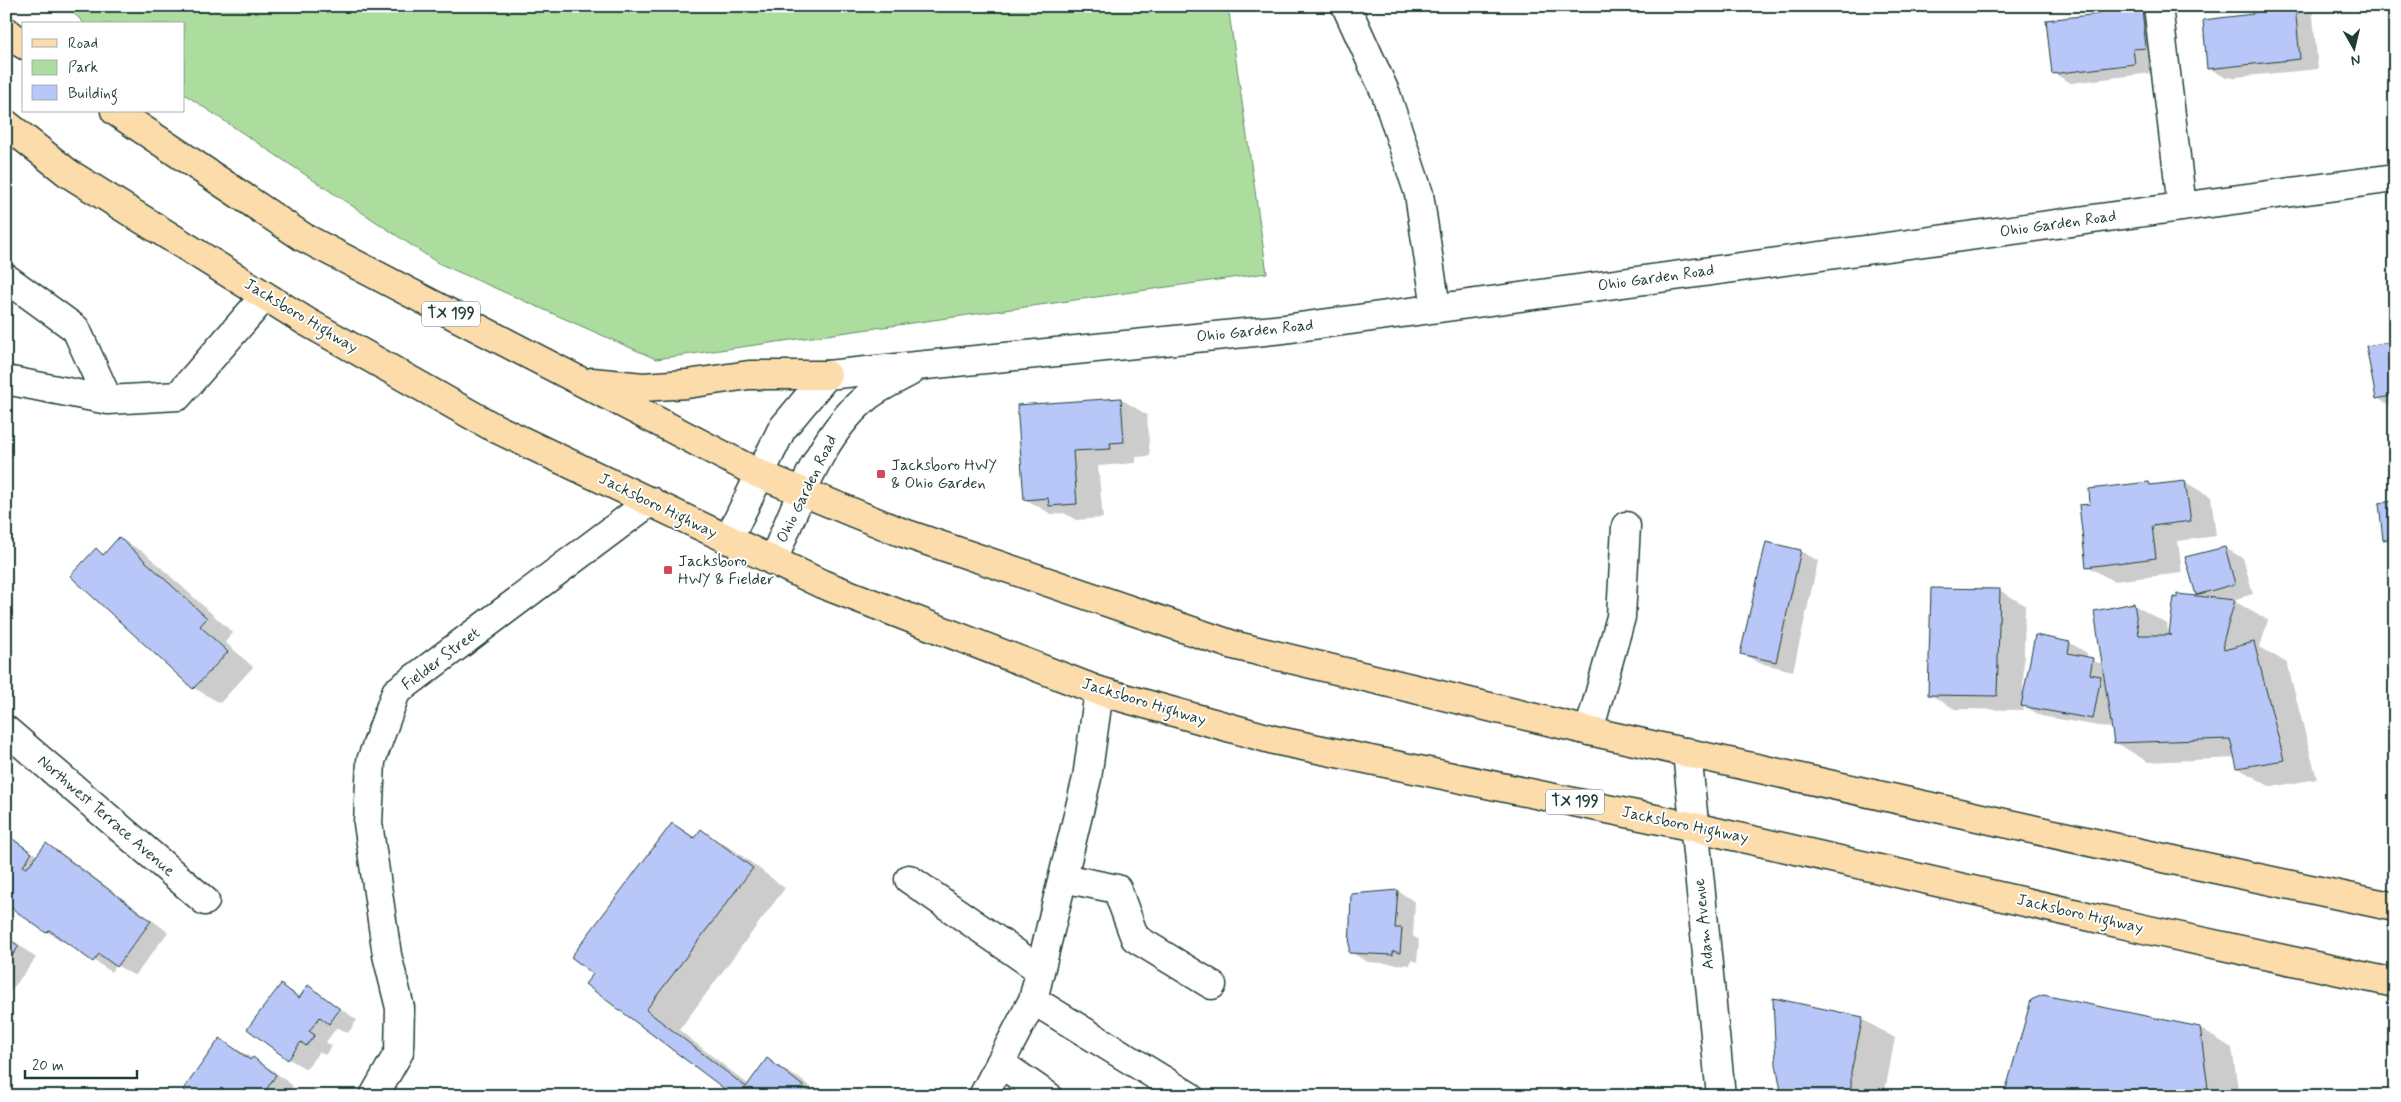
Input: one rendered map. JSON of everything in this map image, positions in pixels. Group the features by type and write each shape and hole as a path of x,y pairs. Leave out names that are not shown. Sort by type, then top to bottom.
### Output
{"main road":[{"path":"6,32 22,43"},
{"name":"TX 199","path":"116,112 303,237 759,474 898,531 1233,645 1589,731 2120,849 2395,907"},
{"name":"Jacksboro Highway","path":"6,124 68,173 265,296 307,322 493,427 822,584 1098,691 1274,740 1694,826 2144,929 2395,983"},
{"path":"578,381 644,387 686,384 749,375 827,376"}],"street":[{"path":"1346,6 1386,94 1419,194 1436,308"},
{"path":"2158,6 2182,207"},
{"name":"Ohio Garden Road","path":"827,376 1284,329 2395,178"},
{"path":"6,278 76,329 108,400"},
{"path":"6,380 108,400 178,396 265,296"},
{"name":"Ohio Garden Road","path":"773,561 802,492 833,433 868,396 917,367"},
{"path":"728,540 782,429 827,376"},
{"name":"Fielder Street","path":"374,1096 399,1052 400,1008 387,955 368,823 371,761 396,692 651,501"},
{"path":"1589,731 1621,617 1626,526"},
{"path":"984,1096 1033,1000 1087,778 1098,691"},
{"name":"Northwest Terrace Avenue","path":"6,730 205,901"},
{"name":"Adam Avenue","path":"1686,752 1721,1096"},
{"path":"1063,878 1117,889 1136,938 1212,985"},
{"path":"909,879 1040,970"},
{"path":"1033,1000 1189,1096"},
{"path":"1000,1063 1048,1096"}],"green space":[{"path":"66,6 1228,6 1267,273 656,359 438,263 185,95 185,22 83,22"}],"building":[{"path":"2098,6 2132,6 2132,10 2142,9 2146,48 2133,49 2135,64 2052,74 2046,20 2099,14"},
{"path":"2252,6 2295,6 2300,59 2207,69 2203,20 2253,14"},
{"path":"2395,341 2395,395 2376,399 2366,346"},
{"path":"1121,398 1124,442 1110,443 1111,449 1073,451 1077,504 1049,506 1048,498 1024,500 1017,405"},
{"path":"2185,481 2191,521 2152,526 2156,558 2086,567 2079,505 2090,504 2089,489 2149,482 2150,485"},
{"path":"2395,501 2395,538 2383,540 2379,503"},
{"path":"119,537 207,618 200,626 228,652 193,689 70,576 96,548 103,555"},
{"path":"1766,542 1801,550 1776,662 1740,654"},
{"path":"2225,547 2235,584 2196,595 2185,557"},
{"path":"1931,588 2000,589 1997,696 1928,695"},
{"path":"2177,594 2235,600 2223,642 2224,650 2254,642 2284,760 2237,768 2230,739 2114,743 2094,611 2134,603 2139,635 2172,635 2169,634 2174,597 2177,598"},
{"path":"2035,635 2070,642 2068,653 2093,658 2090,674 2101,676 2093,719 2021,706"},
{"path":"672,823 694,838 701,829 753,868 646,1010 746,1087 767,1058 816,1096 734,1096 585,984 593,974 571,957"},
{"path":"6,834 32,853 23,866 27,868 46,843 151,921 117,967 99,954 93,962 49,930 46,933 6,904 9,893 6,892"},
{"path":"1398,890 1395,928 1402,928 1400,953 1393,951 1393,955 1349,953 1351,894"},
{"path":"6,937 19,946 6,964"},
{"path":"281,984 299,998 308,985 340,1009 329,1024 320,1017 309,1031 315,1035 306,1046 301,1042 288,1060 247,1029"},
{"path":"2043,995 2200,1027 2209,1096 2004,1096 2031,1000"},
{"path":"1773,998 1863,1017 1851,1072 1851,1096 1782,1096 1776,1064"},
{"path":"220,1038 250,1060 253,1057 276,1075 262,1096 191,1096 183,1090"},
{"path":"154,1089 164,1096 149,1096"}],"place":[{"name":"Jacksboro HWY & Ohio Garden","path":"881,474"},
{"name":"Jacksboro HWY & Fielder","path":"668,570"}]}
